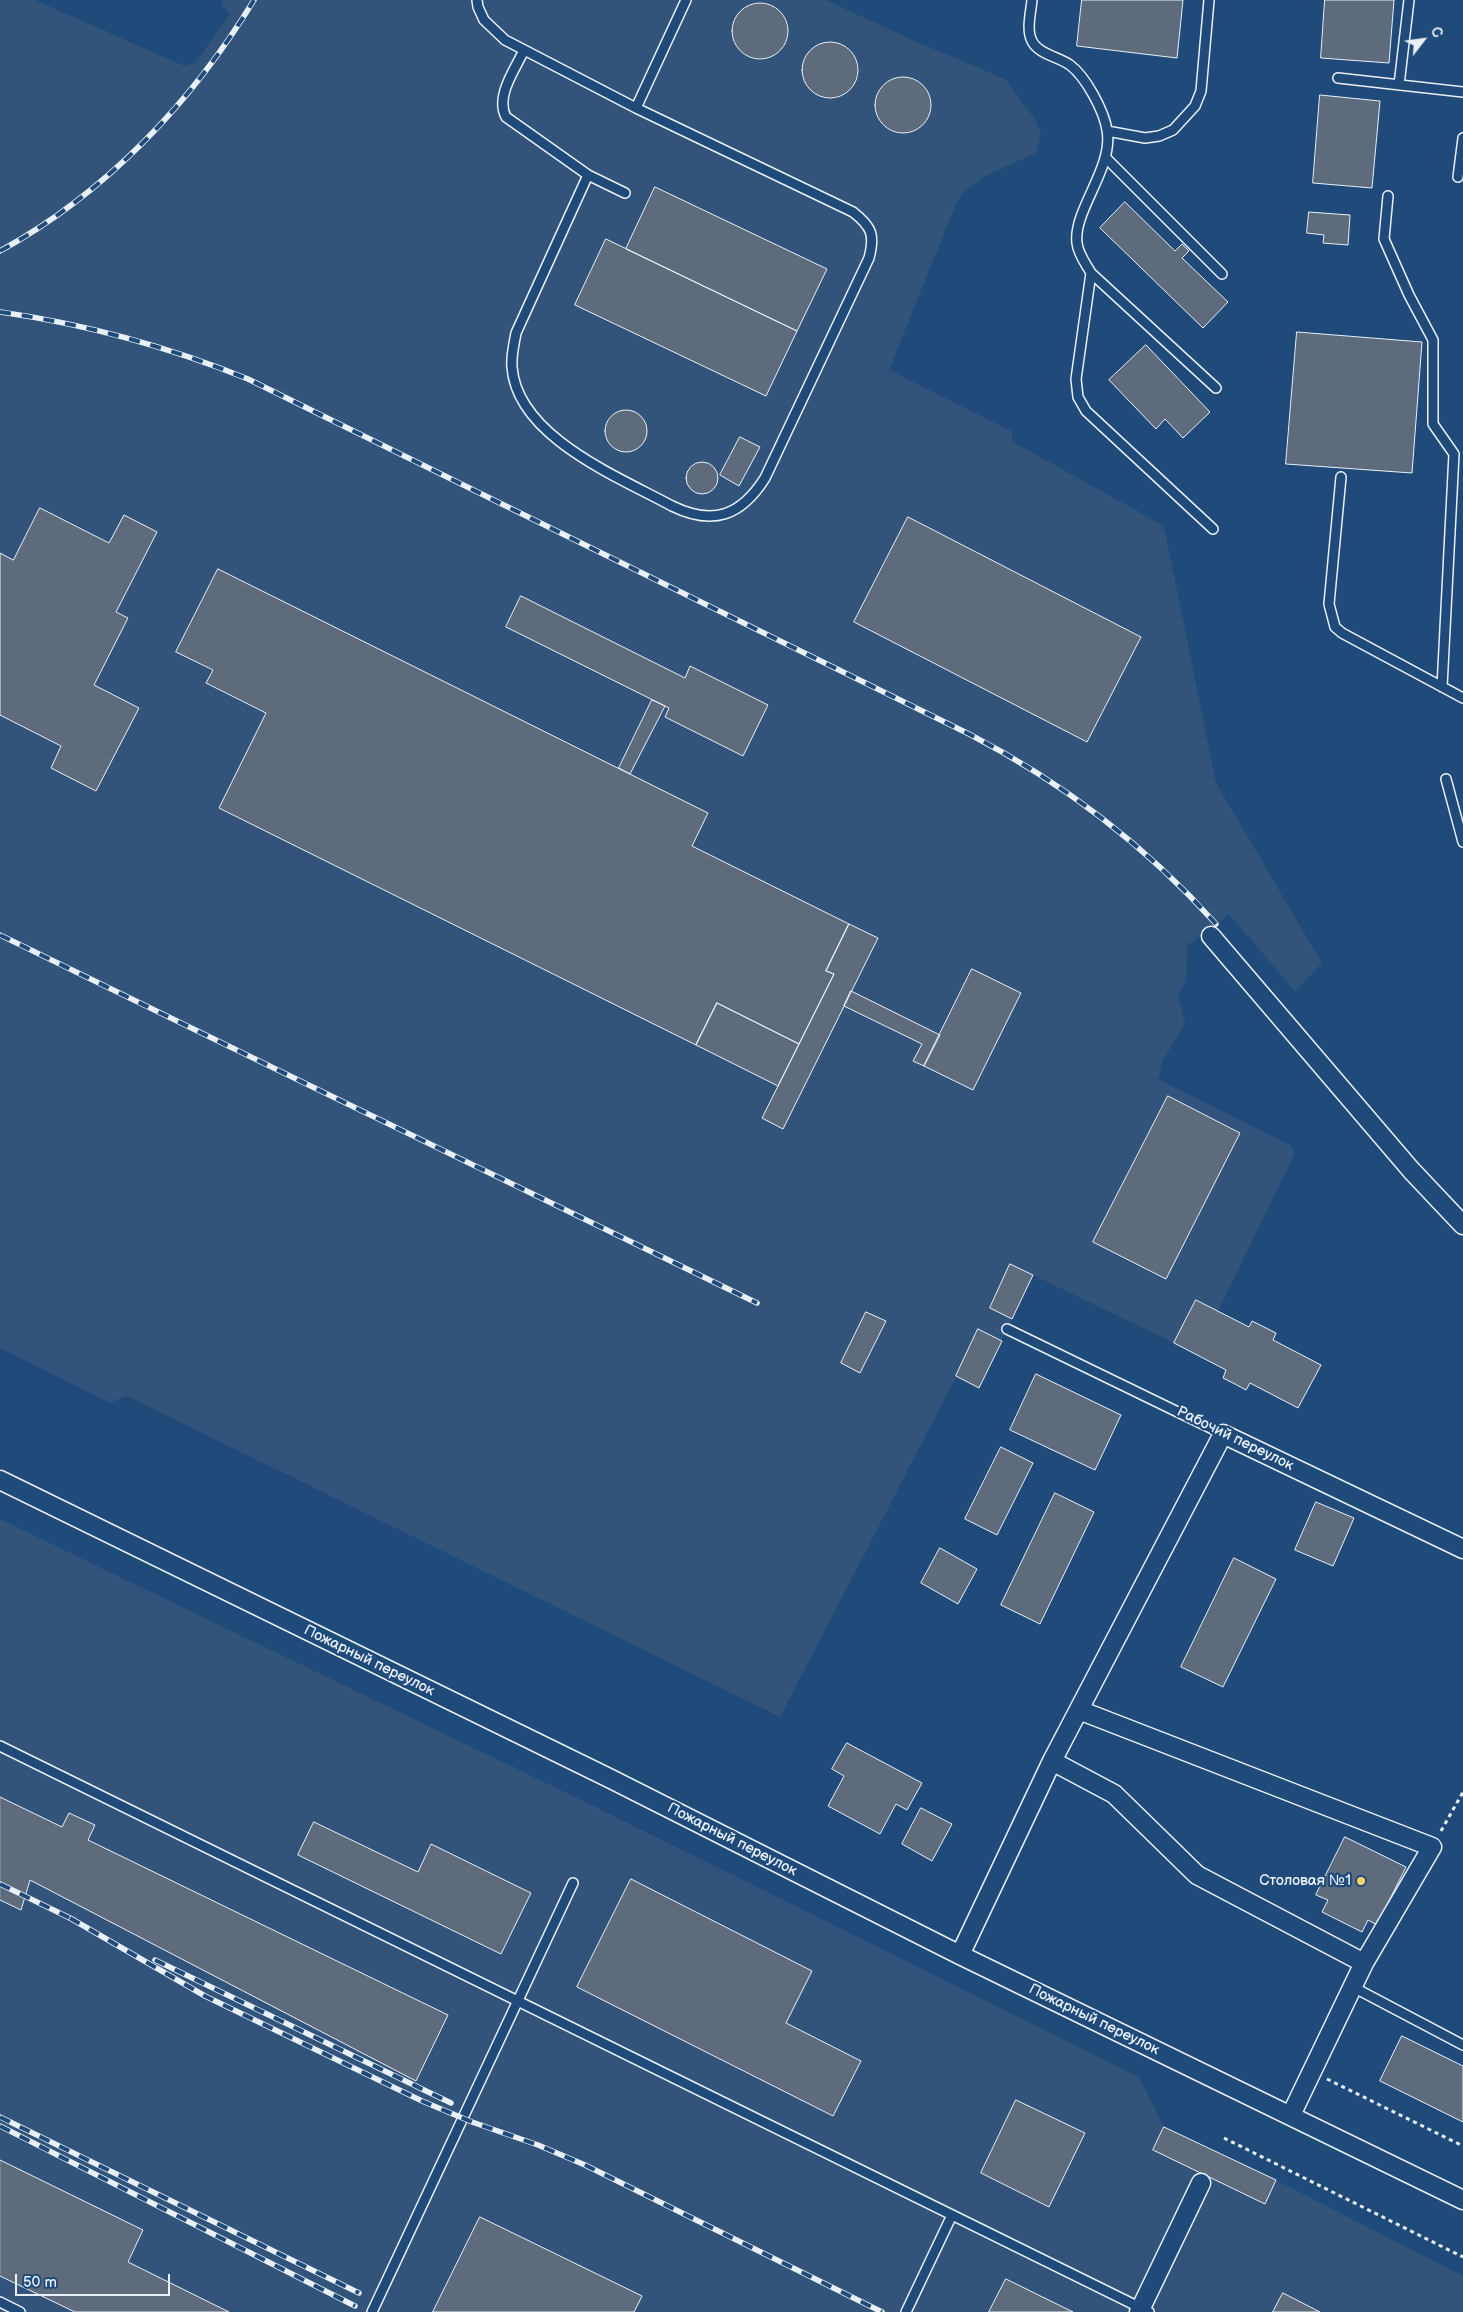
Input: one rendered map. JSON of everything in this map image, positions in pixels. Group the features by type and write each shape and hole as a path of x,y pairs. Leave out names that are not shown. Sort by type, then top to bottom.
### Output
{"street":[{"path":"1211,936 1411,1170 1463,1226"},
{"path":"960,1955 1052,1761 1223,1434"},
{"name":"Рабочий переулок","path":"1223,1434 1463,1549"},
{"name":"Пожарный переулок","path":"0,1480 609,1778 960,1955 1463,2200"},
{"path":"1079,1710 1432,1847 1364,1963 1314,2072 1291,2115"},
{"path":"1052,1761 1114,1794 1197,1875 1364,1963"},
{"path":"1143,2311 1201,2183"}],"lane":[{"path":"477,0 484,20 494,31 524,50 636,108 852,212 865,221 871,232 873,244 869,258 765,478 756,492 732,512 716,517 702,517 689,514 672,506 568,449 552,437 524,403 512,369 512,353 516,333 588,175"},
{"path":"636,108 686,0"},
{"path":"1032,0 1029,24 1032,42 1041,51 1056,57 1078,72 1090,89 1108,131 1106,158 1079,225 1076,242 1080,254 1092,273 1216,388"},
{"path":"1108,131 1145,138 1159,136 1172,130 1195,106 1201,91 1209,0"},
{"path":"1399,85 1409,0"},
{"path":"524,50 503,94 502,110 511,120 588,175 625,193"},
{"path":"1338,78 1463,92"},
{"path":"1458,177 1463,138"},
{"path":"1106,158 1222,274"},
{"path":"1388,196 1384,239 1409,295 1433,340 1433,424 1454,454 1442,687"},
{"path":"1092,273 1076,379 1078,397 1086,411 1214,529"},
{"path":"1341,477 1329,604 1336,627 1342,633 1463,698"},
{"path":"1446,779 1463,842"},
{"name":"Рабочий переулок","path":"1007,1329 1223,1434"},
{"path":"0,1746 1143,2311"},
{"path":"372,2312 574,1883"},
{"path":"1353,1986 1463,2045"},
{"path":"906,2312 952,2215"},
{"path":"0,2302 20,2312"}],"path":[{"path":"1432,1847 1463,1792"},
{"path":"1314,2072 1463,2146"},
{"path":"1224,2138 1463,2257"}],"shaded area":[{"path":"0,0 35,0 184,66 195,63 230,14 222,7 222,0 826,0 917,42 1005,79 1036,121 1041,135 1036,153 985,176 964,192 957,201 889,370 1011,431 1013,442 1164,526 1216,783 1322,963 1295,991 1229,914 1187,946 1186,981 1178,994 1185,1024 1163,1060 1158,1079 1290,1145 1295,1153 1218,1311 1196,1300 1174,1343 1033,1275 979,1388 956,1377 780,1717 127,1396 110,1403 0,1348"},
{"path":"0,1519 606,1812 1139,2077 1164,2127 1276,2180 1463,2276 1463,2312 0,2312"}],"building":[{"path":"1082,0 1183,0 1177,58 1077,46"},
{"path":"1325,0 1394,0 1389,63 1321,58"},
{"path":"754,3 766,3 780,11 788,25 786,42 780,51 766,59 754,59 744,54 737,47 732,37 732,25 737,15 744,8"},
{"path":"825,42 835,42 850,50 856,59 858,70 856,81 850,90 835,98 825,98 814,93 807,86 802,75 802,65 807,54 814,47"},
{"path":"898,77 908,77 923,85 929,94 931,105 929,116 923,125 908,133 898,133 887,128 880,121 875,110 875,100 880,89 887,82"},
{"path":"1320,95 1380,101 1372,188 1313,183"},
{"path":"655,187 827,269 797,331 626,249"},
{"path":"1125,202 1175,251 1182,244 1189,251 1182,258 1228,302 1203,328 1100,228"},
{"path":"1309,212 1350,215 1348,245 1323,243 1324,235 1307,233"},
{"path":"606,239 797,331 766,396 575,305"},
{"path":"1297,332 1422,342 1412,473 1286,464"},
{"path":"1146,345 1210,412 1183,438 1165,419 1156,429 1109,380"},
{"path":"626,410 641,416 647,431 641,446 626,452 611,446 605,431 611,416"},
{"path":"740,437 760,447 739,486 720,475"},
{"path":"702,462 713,467 718,478 713,489 702,494 691,489 686,478 691,467"},
{"path":"40,508 109,543 124,515 157,532 116,612 128,618 94,685 139,708 96,791 51,768 61,746 0,715 0,553 13,560"},
{"path":"908,517 1141,637 1087,742 854,622"},
{"path":"218,569 708,813 692,846 849,924 826,971 834,974 799,1044 717,1003 696,1045 219,808 266,713 206,683 213,670 176,652"},
{"path":"521,596 685,678 690,666 768,705 743,756 665,717 669,708 506,627"},
{"path":"652,700 665,706 630,774 619,768"},
{"path":"849,924 878,938 783,1129 762,1118 834,974 826,971"},
{"path":"972,969 1021,993 973,1090 924,1066"},
{"path":"851,991 940,1035 924,1066 913,1061 922,1044 844,1006"},
{"path":"717,1003 799,1044 778,1086 696,1045"},
{"path":"1168,1096 1240,1133 1166,1279 1093,1242"},
{"path":"1010,1264 1033,1275 1012,1319 990,1308"},
{"path":"1196,1300 1249,1327 1252,1321 1276,1333 1273,1340 1321,1365 1298,1408 1250,1383 1246,1390 1223,1378 1226,1370 1174,1343"},
{"path":"866,1312 886,1321 860,1373 841,1363"},
{"path":"978,1329 1002,1341 979,1388 956,1376"},
{"path":"1036,1374 1121,1415 1095,1470 1010,1430"},
{"path":"1001,1447 1033,1463 997,1535 965,1519"},
{"path":"1055,1493 1094,1512 1040,1624 1001,1605"},
{"path":"1316,1502 1354,1518 1333,1566 1295,1550"},
{"path":"940,1548 977,1569 958,1604 921,1583"},
{"path":"1234,1558 1276,1579 1223,1687 1181,1667"},
{"path":"847,1743 922,1783 907,1810 896,1804 880,1834 828,1806 844,1776 832,1769"},
{"path":"0,1797 62,1827 69,1813 95,1825 88,1840 448,2015 416,2081 30,1880 21,1910 0,1900"},
{"path":"921,1808 952,1824 932,1861 902,1844"},
{"path":"314,1822 418,1872 431,1844 531,1893 501,1954 298,1855"},
{"name":"Столовая №1","path":"1345,1837 1406,1867 1377,1925 1368,1920 1362,1932 1322,1912 1328,1900 1316,1895"},
{"path":"631,1879 812,1971 786,2023 861,2061 833,2116 577,1987"},
{"path":"1402,2036 1463,2066 1463,2122 1380,2081"},
{"path":"1016,2100 1085,2133 1049,2207 981,2173"},
{"path":"1164,2127 1276,2180 1265,2204 1153,2150"},
{"path":"0,2160 143,2230 128,2262 229,2312 75,2312 0,2276"},
{"path":"480,2217 642,2296 634,2312 433,2312"},
{"path":"1006,2279 1073,2312 989,2312"},
{"path":"1283,2293 1320,2312 1273,2312"}],"railway":[{"path":"0,251 39,228 76,202 111,173 143,142 203,74 230,38 254,0"},
{"path":"0,312 64,323 126,338 218,367 248,379 969,734 1037,773 1101,818 1161,868 1216,924"},
{"path":"0,935 757,1303"},
{"path":"0,1884 74,1920"},
{"path":"70,1918 205,1996 422,2101 585,2165 882,2312"},
{"path":"155,1960 451,2103"},
{"path":"0,2117 359,2293"},
{"path":"0,2126 355,2306"}],"place":[{"name":"Столовая №1","path":"1361,1881"}]}
